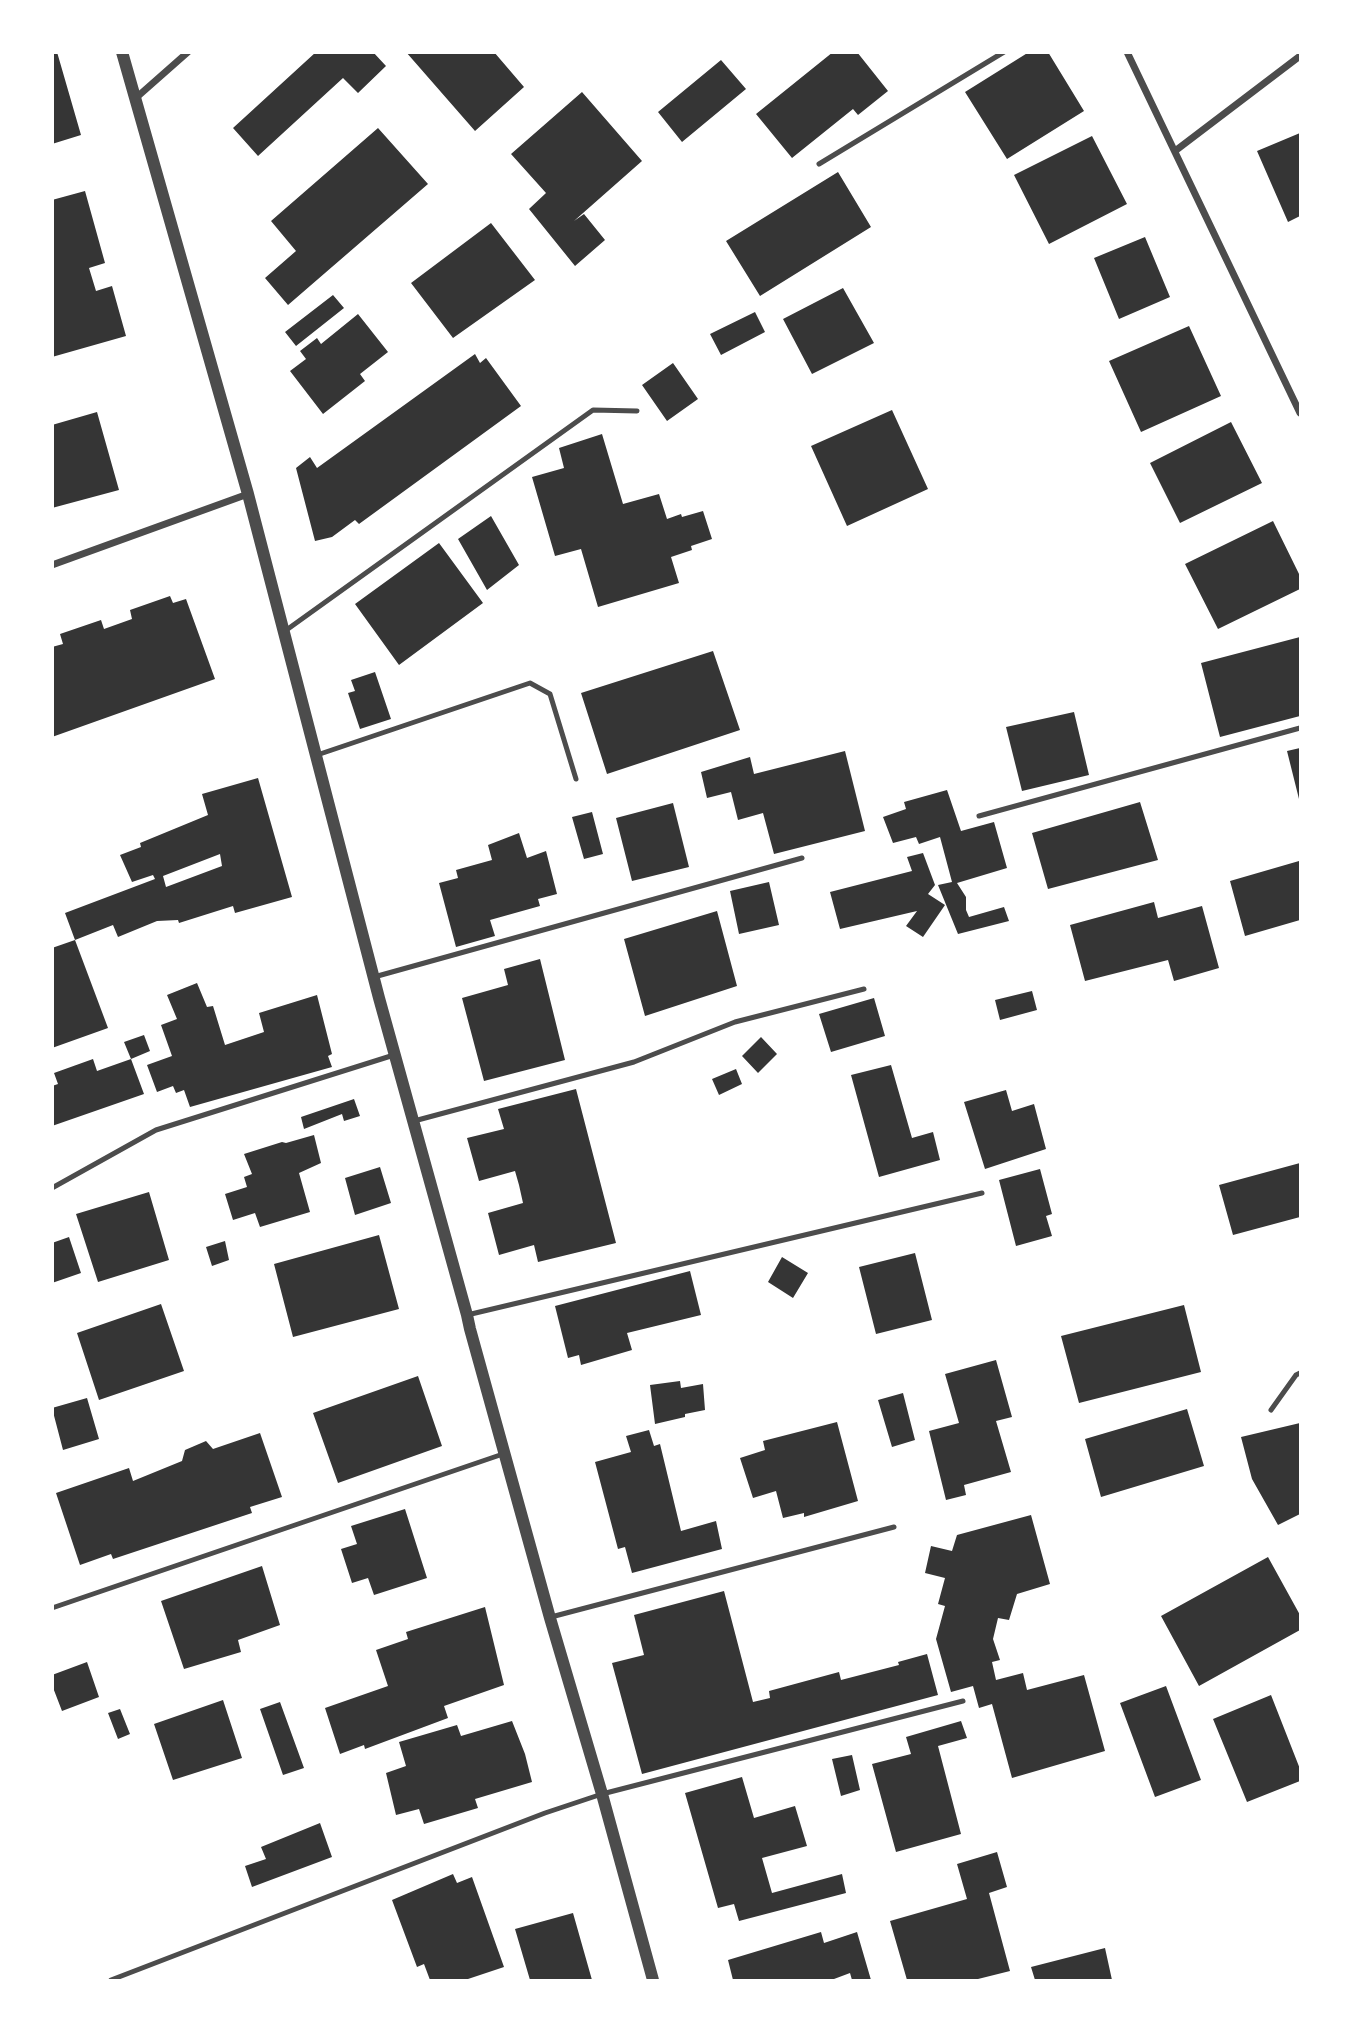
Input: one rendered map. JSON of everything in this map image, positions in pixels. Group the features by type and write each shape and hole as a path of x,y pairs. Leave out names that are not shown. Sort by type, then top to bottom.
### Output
{"street":[{"path":"122,52 248,494 374,977 550,1618 653,1980"},
{"path":"136,97 188,52"},
{"path":"1127,52 1300,412"},
{"path":"1175,150 1300,56"},
{"path":"52,565 248,494"}],"lane":[{"path":"819,164 1004,52"},
{"path":"285,631 593,410 637,411"},
{"path":"316,756 530,683 550,694 576,779"},
{"path":"979,816 1300,728"},
{"path":"374,977 802,858"},
{"path":"414,1121 634,1062 735,1022 864,989"},
{"path":"52,1188 156,1130 396,1055"},
{"path":"467,1315 982,1193"},
{"path":"1271,1410 1296,1374 1300,1373"},
{"path":"52,1608 505,1453"},
{"path":"550,1618 894,1527"},
{"path":"111,1980 545,1813 602,1794 962,1701"}],"building":[{"path":"52,52 57,52 81,135 52,144"},
{"path":"316,52 373,52 386,66 358,93 343,78 258,156 233,128"},
{"path":"406,52 494,52 524,87 475,131"},
{"path":"833,52 857,52 888,91 858,115 853,109 792,158 756,114"},
{"path":"1029,52 1048,52 1084,111 1007,159 965,92"},
{"path":"721,60 746,89 682,142 658,112"},
{"path":"582,92 642,161 574,221 584,214 605,240 575,266 529,209 546,193 511,154"},
{"path":"378,128 428,184 288,305 265,278 296,251 271,221"},
{"path":"1300,133 1300,216 1288,222 1257,151"},
{"path":"1092,136 1127,204 1049,244 1014,175"},
{"path":"838,172 871,227 760,296 726,241"},
{"path":"85,191 105,263 89,268 96,291 112,286 126,336 52,357 52,200"},
{"path":"491,223 535,280 453,338 411,283"},
{"path":"1145,237 1170,297 1119,319 1094,258"},
{"path":"843,288 874,343 812,374 783,319"},
{"path":"333,295 344,308 296,346 285,332"},
{"path":"755,312 765,332 721,355 710,334"},
{"path":"358,314 388,352 360,374 365,381 323,414 290,371 306,359 300,351 317,338 321,344"},
{"path":"1189,326 1221,396 1141,432 1109,361"},
{"path":"475,354 480,363 486,358 521,406 359,524 355,520 332,537 315,541 296,468 310,457 317,468"},
{"path":"673,363 698,399 667,421 642,385"},
{"path":"892,410 928,489 847,526 811,446"},
{"path":"97,412 119,490 52,508 52,425"},
{"path":"1231,422 1262,483 1180,523 1150,463"},
{"path":"602,434 623,504 659,494 667,519 703,511 712,539 671,557 679,583 598,607 581,549 555,556 532,477 564,468 559,448"},
{"path":"491,516 519,565 487,590 458,539"},
{"path":"1273,521 1300,576 1300,589 1218,629 1185,564"},
{"path":"439,543 483,603 399,665 355,604"},
{"path":"170,596 173,603 186,599 215,679 52,737 52,647 63,644 60,634 101,620 104,629 132,619 130,610"},
{"path":"1300,637 1300,716 1220,737 1201,663"},
{"path":"713,651 740,730 607,774 581,693"},
{"path":"375,672 391,719 360,729 348,693 355,691 351,680"},
{"path":"1074,712 1089,775 1022,791 1006,727"},
{"path":"1300,748 1300,803 1287,751"},
{"path":"845,751 865,831 774,854 763,813 738,820 731,792 707,798 701,772 750,757 754,774"},
{"path":"258,778 292,897 235,913 233,906 179,923 178,920 157,921 118,937 113,925 75,940 65,913 155,879 153,875 132,882 120,855 141,847 140,843 208,815 202,794","holes":["220,854 222,866 166,887 163,876"]},
{"path":"947,790 961,831 994,822 1007,868 957,883 966,897 969,917 1004,907 1009,921 958,934 938,885 952,882 940,837 919,844 916,837 893,843 883,817 906,809 904,802"},
{"path":"1140,802 1158,860 1048,889 1032,833"},
{"path":"673,803 689,867 632,881 616,818"},
{"path":"592,812 603,854 584,859 572,817"},
{"path":"519,833 527,858 546,851 557,894 538,899 540,906 490,920 495,936 456,947 439,883 458,878 456,870 492,860 488,845"},
{"path":"923,853 935,885 928,894 945,905 923,937 906,926 917,911 840,929 830,892 912,871 907,857"},
{"path":"1299,861 1300,920 1245,936 1230,881"},
{"path":"769,882 779,925 739,934 730,891"},
{"path":"1154,902 1158,918 1202,906 1219,968 1174,981 1168,960 1085,981 1070,925"},
{"path":"717,911 737,986 645,1016 624,939"},
{"path":"75,940 108,1028 52,1048 52,948"},
{"path":"540,959 565,1060 484,1081 462,998 508,985 504,969"},
{"path":"197,983 207,1007 213,1006 225,1045 264,1032 259,1013 317,995 332,1054 328,1056 332,1067 190,1107 184,1090 176,1093 173,1086 157,1092 147,1065 172,1056 161,1025 177,1019 167,995"},
{"path":"1032,991 1037,1010 1000,1020 995,1000"},
{"path":"874,998 885,1036 831,1052 819,1014"},
{"path":"144,1035 150,1051 131,1059 124,1042"},
{"path":"761,1037 777,1054 758,1073 742,1056"},
{"path":"93,1059 97,1071 131,1059 144,1094 52,1126 52,1086 58,1084 54,1073"},
{"path":"891,1065 912,1138 933,1132 940,1160 879,1177 851,1075"},
{"path":"736,1069 742,1084 719,1095 712,1079"},
{"path":"576,1089 616,1243 538,1262 534,1245 499,1255 488,1213 523,1203 519,1185 515,1171 479,1181 467,1138 504,1129 498,1109"},
{"path":"1006,1090 1012,1111 1034,1104 1046,1149 985,1169 964,1102"},
{"path":"354,1099 360,1116 344,1121 342,1114 304,1129 301,1117"},
{"path":"314,1135 321,1163 299,1173 310,1212 260,1227 255,1213 233,1220 225,1194 247,1187 244,1177 252,1174 244,1154"},
{"path":"1300,1163 1300,1217 1233,1235 1219,1185"},
{"path":"380,1167 391,1203 355,1215 345,1178"},
{"path":"1040,1169 1052,1214 1046,1216 1052,1236 1016,1246 999,1180"},
{"path":"149,1192 169,1260 98,1282 76,1214"},
{"path":"379,1235 399,1309 293,1337 274,1264"},
{"path":"69,1237 81,1273 52,1283 52,1243"},
{"path":"225,1241 229,1260 212,1266 206,1247"},
{"path":"915,1253 932,1320 876,1334 859,1267"},
{"path":"782,1257 808,1273 793,1298 768,1282"},
{"path":"690,1271 701,1315 627,1333 632,1350 581,1365 579,1355 568,1358 555,1306"},
{"path":"161,1304 184,1371 99,1400 77,1333"},
{"path":"1184,1305 1201,1372 1079,1403 1061,1336"},
{"path":"996,1360 1012,1417 996,1421 1011,1472 964,1485 966,1495 946,1500 929,1431 959,1423 945,1374"},
{"path":"418,1376 442,1446 338,1483 313,1413"},
{"path":"680,1381 681,1388 703,1384 705,1410 655,1424 650,1385"},
{"path":"903,1393 915,1440 892,1447 878,1400"},
{"path":"87,1398 99,1439 63,1450 52,1408"},
{"path":"1187,1409 1204,1466 1101,1497 1085,1439"},
{"path":"837,1422 858,1501 804,1517 804,1513 783,1518 776,1491 753,1498 740,1458 765,1450 763,1441"},
{"path":"1300,1423 1300,1514 1278,1525 1252,1479 1241,1437"},
{"path":"649,1430 654,1446 660,1444 681,1531 716,1521 722,1549 632,1573 625,1547 618,1549 595,1462 631,1452 626,1436"},
{"path":"260,1433 282,1497 250,1507 252,1513 113,1559 111,1554 80,1565 56,1493 129,1468 133,1481 182,1461 185,1450 206,1441 213,1449"},
{"path":"405,1509 427,1578 374,1595 368,1578 352,1583 341,1549 357,1544 351,1526"},
{"path":"1031,1515 1050,1584 1017,1594 1009,1620 998,1618 993,1639 1000,1660 992,1662 996,1680 1023,1673 1027,1690 1084,1675 1105,1751 1012,1778 992,1704 979,1708 973,1686 951,1692 936,1639 945,1606 938,1604 945,1578 925,1573 931,1546 952,1551 957,1535"},
{"path":"1268,1557 1300,1615 1300,1630 1199,1686 1161,1616"},
{"path":"262,1566 280,1625 238,1640 241,1652 184,1669 161,1601"},
{"path":"724,1591 753,1702 770,1698 769,1691 839,1672 841,1680 899,1665 898,1662 927,1654 938,1695 642,1774 612,1663 644,1655 634,1615"},
{"path":"485,1607 504,1685 444,1706 448,1718 365,1749 364,1745 340,1754 325,1708 388,1686 376,1650 408,1639 406,1632"},
{"path":"87,1662 99,1697 62,1711 52,1685 52,1675"},
{"path":"1166,1686 1201,1780 1155,1797 1120,1703"},
{"path":"1271,1695 1300,1769 1300,1781 1247,1802 1213,1719"},
{"path":"223,1700 242,1758 173,1780 154,1724"},
{"path":"280,1702 304,1768 283,1775 260,1709"},
{"path":"120,1709 130,1734 118,1739 108,1713"},
{"path":"512,1721 532,1782 475,1799 478,1808 424,1824 419,1809 396,1815 386,1773 406,1766 399,1742 457,1725 461,1736"},
{"path":"961,1721 967,1738 938,1746 961,1834 896,1852 872,1764 911,1754 906,1737"},
{"path":"852,1755 860,1790 841,1796 832,1759"},
{"path":"742,1777 754,1818 795,1806 807,1846 762,1858 772,1893 842,1874 846,1893 739,1921 734,1904 718,1908 685,1793"},
{"path":"320,1823 332,1857 252,1887 245,1866 266,1859 261,1847"},
{"path":"997,1852 1007,1887 989,1893 1010,1971 974,1980 907,1980 890,1921 967,1899 957,1864"},
{"path":"453,1874 457,1883 472,1877 504,1967 465,1980 430,1980 424,1964 417,1967 392,1900"},
{"path":"573,1913 592,1980 530,1980 515,1929"},
{"path":"821,1932 824,1943 857,1932 871,1980 852,1980 850,1973 835,1980 733,1980 728,1960"},
{"path":"1105,1948 1112,1980 1035,1980 1031,1967"}]}
